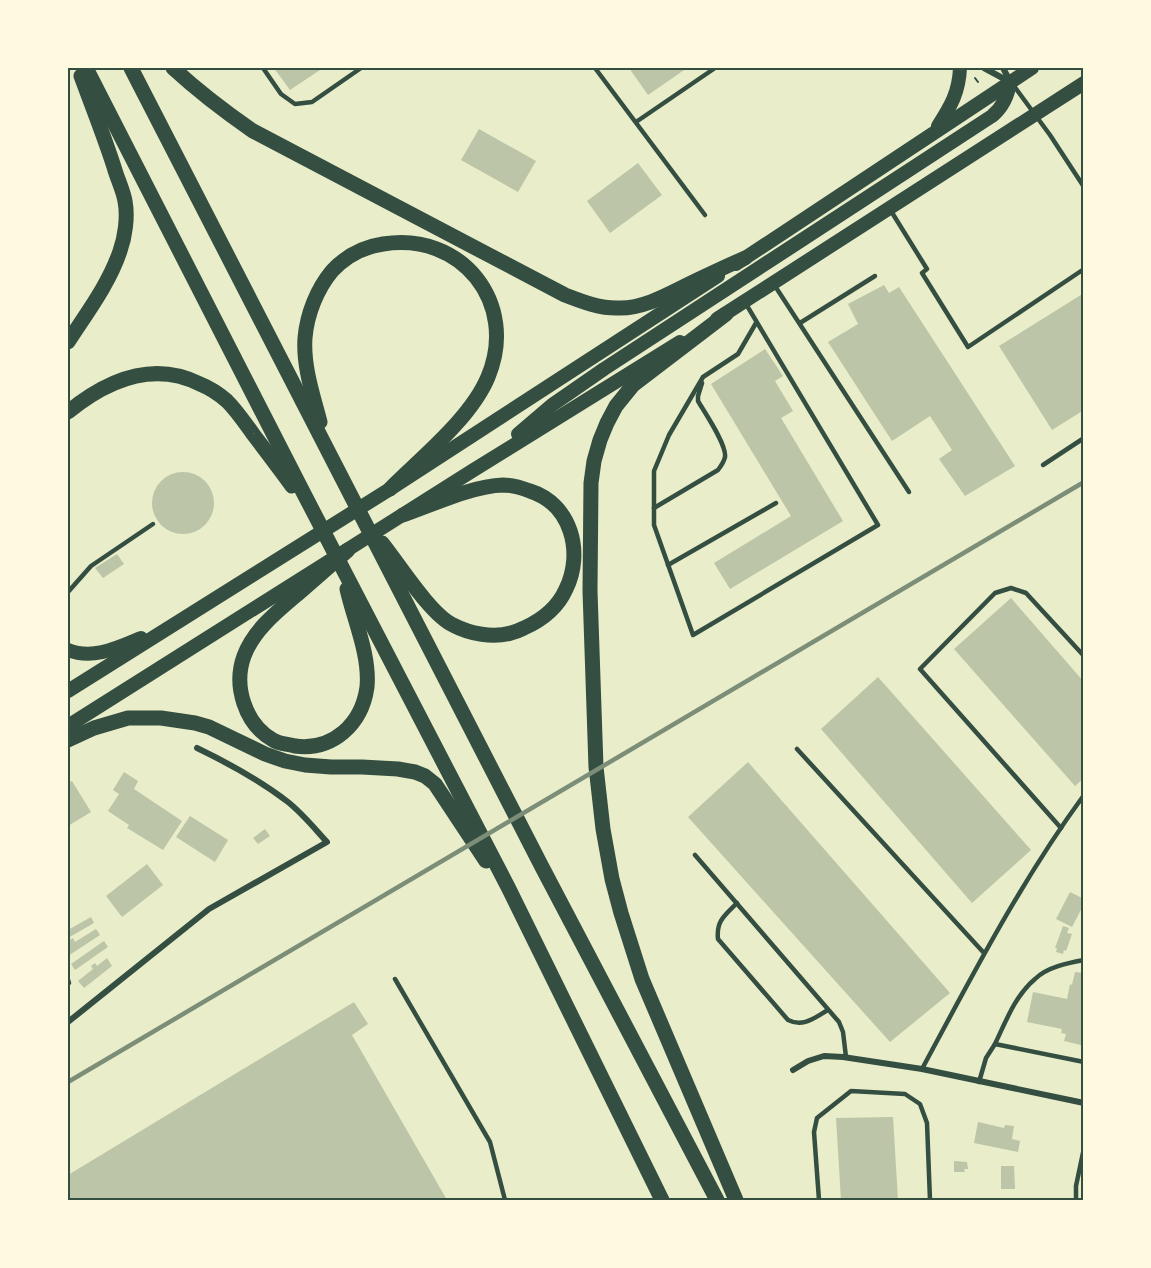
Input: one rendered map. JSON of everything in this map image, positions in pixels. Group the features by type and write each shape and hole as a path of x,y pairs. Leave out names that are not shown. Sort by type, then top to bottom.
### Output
{"highway":[{"path":"68,342 113,269 124,234 125,218 125,202 107,145 78,68"},
{"path":"86,68 301,494"},
{"path":"131,68 336,468 396,571 493,772 717,1200"},
{"path":"173,68 223,111 253,131 555,290 599,307 620,309 656,300 745,258"},
{"path":"933,133 954,99 960,68"},
{"path":"68,691 390,489 1032,68"},
{"path":"484,463 552,405 604,369 992,116 1005,101 1010,82"},
{"path":"68,726 618,379 726,314 1083,83"},
{"path":"326,449 305,358 308,321 317,294 325,280 339,264 355,252 375,245 396,242 416,243 439,249 452,256 481,284 495,313 497,342 494,360 479,396 466,413 390,489"},
{"path":"726,314 633,385 616,406 600,440 594,461 591,483 590,591 596,767 603,830 612,879 642,979 736,1200"},
{"path":"68,411 102,388 138,375 165,373 195,381 227,401 301,494 313,511 342,566 354,597 459,791 662,1200"},
{"path":"396,571 451,624 469,632 489,635 510,634 534,624 552,610 566,589 573,568 574,548 564,516 553,503 540,494 505,485 488,487 403,515"},
{"path":"348,550 265,623 244,657 240,679 242,697 249,716 273,740 286,744 315,747 341,736 353,723 362,707 367,686 366,664 354,597"},
{"path":"68,650 78,654 109,651 173,625"},
{"path":"68,740 94,728 128,718 160,718 209,727 285,761 305,765 389,768 415,772 435,784 506,888"}],"street":[{"path":"984,68 1010,82"},
{"path":"1004,68 1010,82"},
{"path":"68,1022 209,909 327,842 289,803 220,760 196,748"},
{"path":"793,1070 808,1061 824,1056 846,1057 922,1069 1083,1103"}],"lane":[{"path":"263,68 281,94 295,104 312,102 361,68"},
{"path":"595,68 705,215"},
{"path":"636,122 715,68"},
{"path":"1010,82 1050,135 1083,187"},
{"path":"890,208 927,269 922,273 968,346 1083,269"},
{"path":"800,323 875,276"},
{"path":"773,284 909,492"},
{"path":"744,302 878,525 693,635 654,525 654,471 669,435 703,377 738,354 756,323"},
{"path":"654,508 718,470 726,456 724,447 698,401 703,377"},
{"path":"1043,465 1083,438"},
{"path":"668,565 776,503"},
{"path":"68,592 91,566 153,524"},
{"path":"1060,828 920,669 995,593 1011,588 1026,593 1083,656"},
{"path":"797,749 984,953"},
{"path":"922,1069 984,953 1060,828 1083,795"},
{"path":"696,855 839,1022 843,1032 846,1057"},
{"path":"737,903 723,917 717,929 718,939 788,1020 795,1023 806,1023 828,1010"},
{"path":"979,1082 986,1058 1014,1003 1035,978 1049,970 1083,960"},
{"path":"395,979 490,1142 505,1200"},
{"path":"994,1044 1083,1062"},
{"path":"819,1200 814,1132 817,1118 851,1091 905,1094 920,1104 927,1123 930,1200"},
{"path":"1076,1200 1076,1186 1083,1148"}],"path":[{"path":"975,78 978,82"}],"building":[{"path":"274,68 323,68 290,90"},
{"path":"629,68 687,68 648,95"},
{"path":"479,129 536,161 518,192 461,160"},
{"path":"638,163 662,195 610,233 587,201"},
{"path":"884,285 889,293 899,287 1015,466 965,496 939,459 952,450 930,416 892,441 828,342 858,324 848,304"},
{"path":"1084,293 1084,410 1052,430 999,346"},
{"path":"765,349 783,376 775,381 793,411 781,418 843,521 730,589 714,563 791,516 711,384"},
{"path":"177,472 189,472 205,481 212,491 214,503 212,515 205,525 189,534 177,534 166,529 157,520 152,509 152,497 157,486 166,477"},
{"path":"117,554 124,564 103,578 95,568"},
{"path":"1011,598 1084,682 1084,778 1075,786 954,649"},
{"path":"878,677 1031,850 972,903 821,729"},
{"path":"748,762 950,993 890,1042 688,817"},
{"path":"124,772 138,781 134,789 182,821 163,850 127,828 129,825 108,811 119,794 113,790"},
{"path":"72,781 91,812 68,826 68,783"},
{"path":"190,816 228,840 215,862 176,837"},
{"path":"265,829 270,836 258,844 253,838"},
{"path":"147,864 163,885 122,917 106,896"},
{"path":"1070,892 1084,899 1084,904 1072,927 1056,919"},
{"path":"91,917 94,923 68,938 68,930"},
{"path":"1063,926 1069,928 1067,933 1072,934 1063,954 1056,952 1057,948 1055,948"},
{"path":"96,929 100,935 68,956 68,941 73,938 75,942"},
{"path":"104,941 108,947 75,970 71,964"},
{"path":"107,958 112,966 84,988 78,981 93,969 91,966 95,963 97,966"},
{"path":"1075,972 1084,973 1084,1037 1081,1045 1064,1041 1066,1034 1061,1033 1062,1029 1027,1022 1033,992 1067,999"},
{"path":"354,1002 368,1024 352,1035 447,1200 68,1200 68,1175"},
{"path":"893,1117 898,1200 841,1200 836,1118"},
{"path":"978,1122 1004,1128 1005,1125 1014,1126 1012,1139 1020,1141 1018,1152 974,1143"},
{"path":"954,1161 967,1162 968,1169 964,1169 965,1172 954,1172"},
{"path":"1001,1166 1014,1166 1015,1189 1001,1189"}],"railway":[{"path":"68,1082 1084,482"}]}
